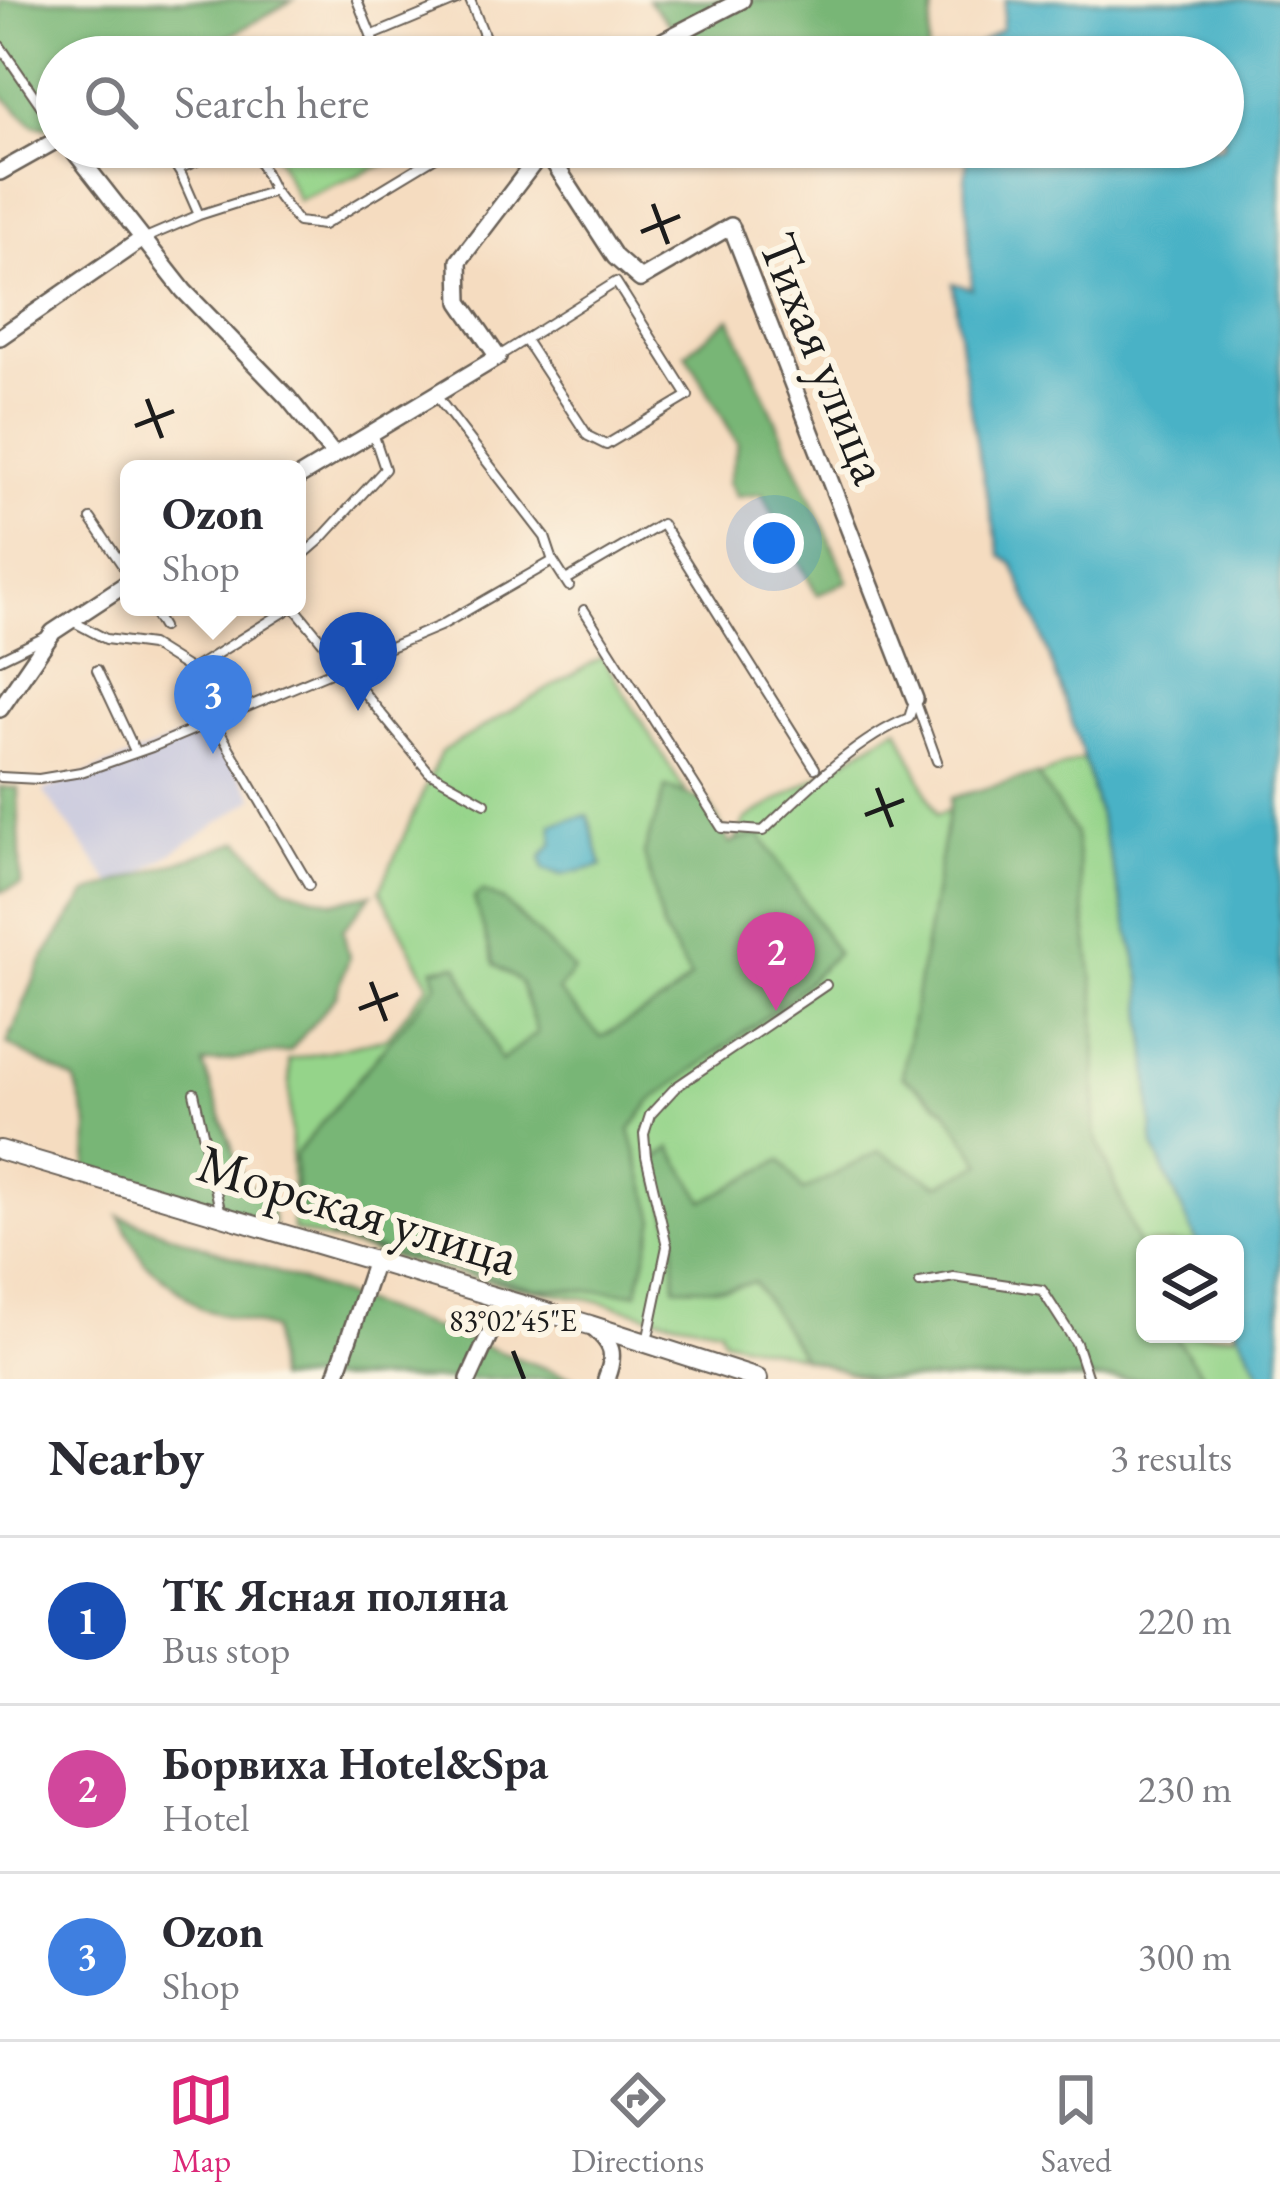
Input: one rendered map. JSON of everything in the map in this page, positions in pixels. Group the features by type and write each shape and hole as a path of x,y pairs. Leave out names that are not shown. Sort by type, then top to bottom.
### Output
{"street":[{"path":"673,36 742,0"},
{"path":"0,172 36,152"},
{"path":"87,168 184,290 288,398 334,455"},
{"path":"306,472 497,357 460,302 459,261 531,168"},
{"name":"Тихая улица","path":"559,168 615,257 640,279 730,226 915,699"},
{"path":"0,337 142,239"},
{"path":"0,709 53,632 120,584"},
{"name":"Морская улица","path":"0,1150 758,1379"},
{"path":"335,1379 374,1261"},
{"path":"469,1379 505,1300"},
{"path":"590,1325 609,1342 613,1362 606,1379"}],"lane":[{"path":"357,0 371,36 458,0"},
{"path":"470,0 485,36"},
{"path":"0,46 36,98"},
{"path":"262,168 298,222 323,225 417,168"},
{"path":"178,169 199,215"},
{"path":"142,239 274,191"},
{"path":"497,357 616,283 688,396 606,446 588,436 525,340"},
{"path":"435,394 545,537 567,583 662,524 814,768"},
{"path":"306,552 385,469 372,432"},
{"path":"91,519 120,564"},
{"path":"0,777 39,779 81,772 214,722 440,626 554,561"},
{"path":"584,610 722,828 763,831 821,775 909,718 915,699"},
{"path":"155,616 162,627"},
{"path":"69,620 106,639 151,645 191,670 278,616"},
{"path":"300,616 429,772 485,803"},
{"path":"0,659 53,632"},
{"path":"97,670 135,751"},
{"path":"915,699 937,761"},
{"path":"214,722 309,885"},
{"path":"647,1343 667,1246 646,1156 644,1134 650,1114 676,1088 826,985"},
{"path":"194,1093 221,1216"},
{"path":"920,1282 954,1277 1042,1290 1076,1343 1088,1379"}],"shaded area":[{"path":"207,726 255,798 116,890 43,791"}],"green space":[{"path":"0,0 293,0 230,36 36,36 36,125 0,93"},
{"path":"648,0 934,0 930,36 680,36"},
{"path":"282,168 375,168 298,200"},
{"path":"730,318 848,581 817,595 762,494 736,497 728,482 738,444 686,353"},
{"path":"602,657 727,859 745,820 898,728 937,815 1084,758 1141,977 1154,1148 1194,1235 1136,1235 1136,1343 1244,1342 1264,1379 868,1379 795,1355 723,1339 719,1328 515,1287 293,1230 289,1060 387,1038 429,984 380,890 441,752"},
{"path":"1037,774 1075,833 1096,1006 1095,1133 1136,1239 1136,1343 1180,1343 1206,1379 871,1379 803,1358 754,1282 727,1288 675,1287 674,1233 652,1162 671,1148 704,1201 781,1160 803,1191 879,1151 939,1185 982,1164 946,1110 902,1076 951,798"},
{"path":"0,787 18,788 21,885 0,892"},
{"path":"666,787 709,803 730,843 760,834 837,953 787,1001 651,1101 630,1130 655,1219 637,1293 534,1288 330,1238 328,1218 297,1207 295,1155 437,984 433,969 458,965 501,1061 537,1033 520,982 494,964 474,898 482,891 503,900 574,970 558,991 601,1037 666,1000 691,978 663,930 644,853"},
{"path":"240,841 285,887 333,902 372,894 343,930 349,958 336,996 290,1051 203,1064 243,1179 270,1203 274,1225 87,1169 88,1125 75,1081 7,1044 43,959 87,893"},
{"path":"119,1216 576,1379 276,1379 272,1329 201,1309 144,1262"}],"water":[{"path":"1005,0 1280,0 1280,1379 1264,1379 1244,1342 1244,1235 1194,1235 1154,1148 1141,977 1084,758 1013,564 1001,556 972,421 953,283 972,289 966,168 1244,168 1244,36 991,36 1002,29"},
{"path":"588,815 602,866 562,875 544,869 541,857 553,843 552,824"}],"place":[{"name":"ТК Ясная поляна","path":"358,711"},
{"name":"Ozon","path":"213,754"},
{"name":"Борвиха Hotel&Spa","path":"776,1011"}]}
